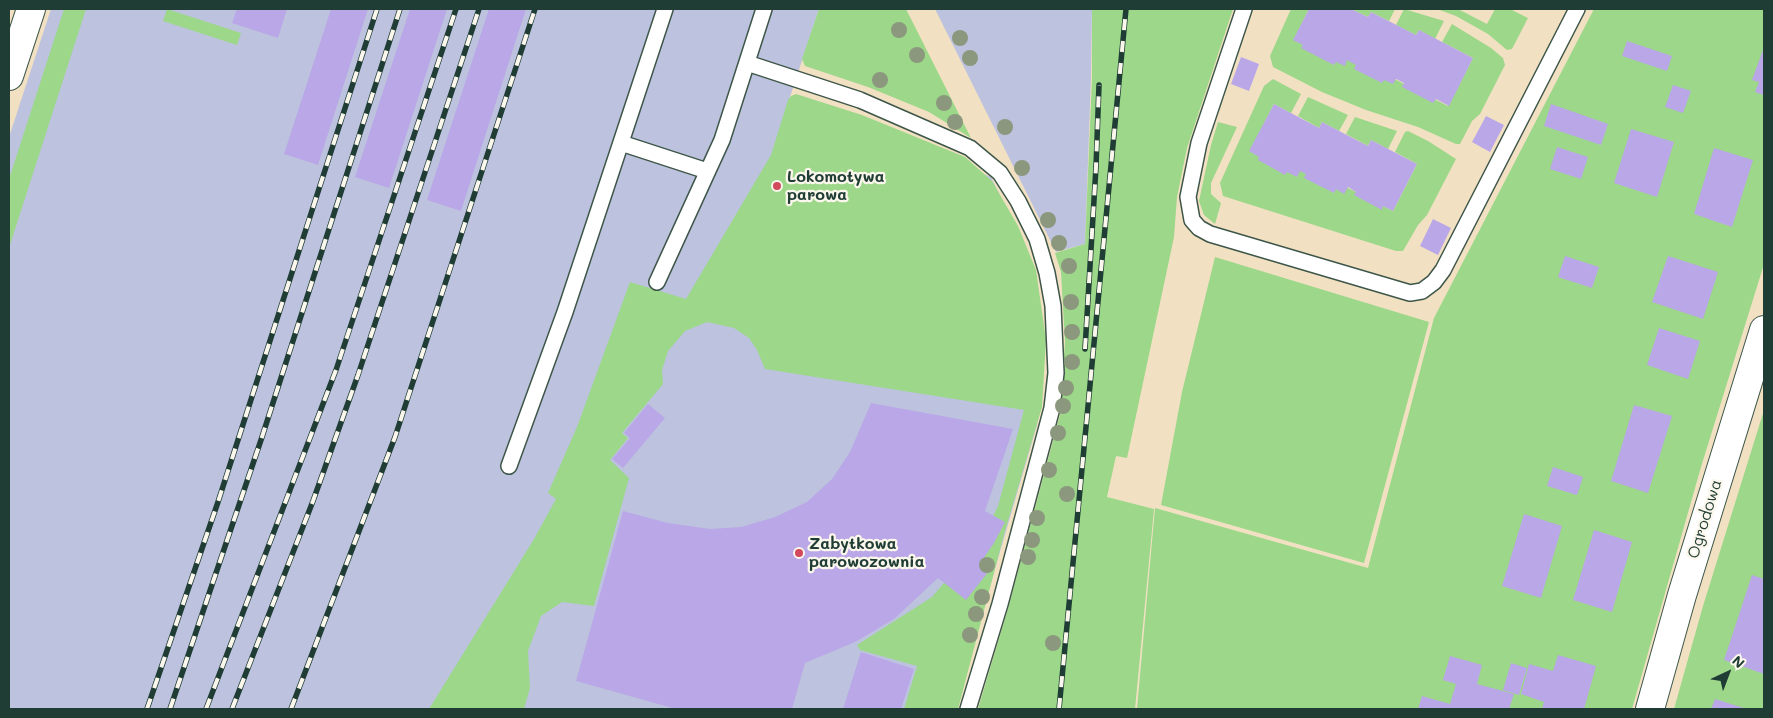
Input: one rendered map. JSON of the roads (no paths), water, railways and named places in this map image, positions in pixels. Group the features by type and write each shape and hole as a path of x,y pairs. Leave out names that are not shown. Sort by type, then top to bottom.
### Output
{"street":[{"path":"10,69 24,11"},
{"name":"Ogrodowa","path":"1650,709 1682,595 1764,330"}],"lane":[{"path":"508,466 562,321 665,9"},
{"path":"657,282 722,140 764,9"},
{"path":"1244,9 1198,143 1188,198 1192,220 1199,228 1210,234 1410,293 1422,291 1434,282 1443,270 1577,9"},
{"path":"747,63 860,100 970,148 1000,173 1018,201 1037,239 1048,273 1053,306 1056,373 1052,408 1000,604 968,709"},
{"path":"621,143 707,172"}],"railway":[{"path":"147,709 218,502 377,9"},
{"path":"170,709 261,440 400,9"},
{"path":"206,709 336,370 456,9"},
{"path":"232,709 313,501 358,375 479,9"},
{"path":"291,709 395,437 535,9"},
{"path":"1059,709 1126,9"},
{"path":"1085,349 1099,85"}],"place":[{"name":"Lokomotywa parowa","path":"777,186"},
{"name":"Zabytkowa parowozownia","path":"799,553"}]}
